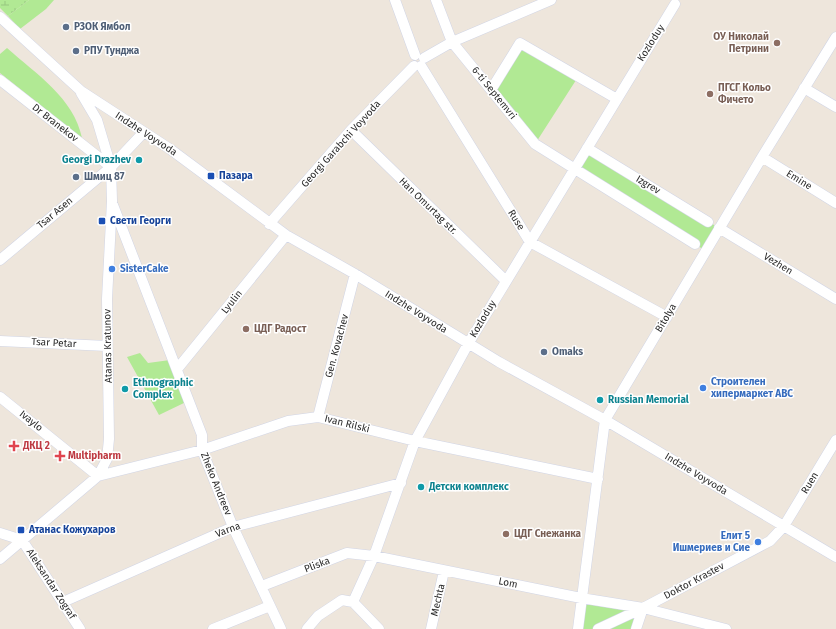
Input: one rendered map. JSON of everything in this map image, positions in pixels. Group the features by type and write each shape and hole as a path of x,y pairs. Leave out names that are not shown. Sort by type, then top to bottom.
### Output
{"street":[{"name":"Ruse","path":"395,0 418,61 530,242 667,317"},
{"name":"6-ti Septemvri","path":"436,0 452,42 535,144 574,169"},
{"name":"Georgi Garabchi Voyvoda","path":"269,224 351,130 418,61 452,42 551,0"},
{"name":"Kozloduy","path":"352,602 374,556 415,440 468,344 675,4"},
{"name":"Indzhe Voyvoda","path":"0,17 81,92 170,149 269,224 286,235 355,274 468,344 605,420 836,556"},
{"name":"Bitolya","path":"578,629 605,420 804,88 832,51 836,37"},
{"path":"491,90 520,43 617,99"},
{"name":"Dr Branekov","path":"0,80 111,167"},
{"path":"804,88 836,107"},
{"name":"Atanas Kratunov","path":"0,559 98,476 107,459 109,439 107,346 112,202 111,167 97,120 81,92"},
{"name":"Han Omurtag str.","path":"351,130 506,281"},
{"name":"Tsar Asen","path":"0,260 111,167 143,133"},
{"name":"Izgrev","path":"587,148 708,222"},
{"name":"Emine","path":"762,157 836,203"},
{"path":"574,169 695,244"},
{"name":"Zheko Andreev","path":"112,202 178,368 202,435 202,450 234,527 281,629"},
{"name":"Vezhen","path":"719,228 836,299"},
{"name":"Lyulin","path":"178,368 286,235"},
{"name":"Gen. Kovachev","path":"318,417 355,274"},
{"name":"Tsar Petar","path":"0,341 107,346"},
{"name":"Ivaylo","path":"0,397 98,476"},
{"name":"Ivan Rilski","path":"98,476 202,450 288,421 318,417 415,440 598,479"},
{"name":"Ruen","path":"784,526 836,440"},
{"name":"Varna","path":"63,602 234,527 401,483"},
{"name":"Doktor Krastev","path":"598,629 643,608 770,541 784,526"},
{"path":"0,533 22,540"},
{"name":"Aleksandar Zograf","path":"22,540 80,629"},
{"name":"Pliska","path":"262,586 347,553 374,556"},
{"name":"Lom","path":"374,556 581,598 643,608 726,629"},
{"name":"Mechta","path":"431,629 444,571"},
{"path":"307,629 318,616 342,600 352,602 379,629"},
{"path":"213,629 270,606"},
{"path":"636,629 643,608"}],"green space":[{"path":"0,0 29,0 8,16 0,8"},
{"path":"29,0 54,0 46,9 20,29 8,16"},
{"path":"520,43 578,77 535,144 491,90"},
{"path":"7,48 41,77 62,99 78,124 82,138 0,73 0,54"},
{"path":"587,148 719,228 706,251 574,169"},
{"path":"140,353 148,363 170,360 186,402 159,415 127,357"},
{"path":"581,598 643,608 636,629 578,629"}],"place":[{"name":"РЗОК Ямбол","path":"66,27"},
{"name":"ОУ Николай Петрини","path":"777,43"},
{"name":"РПУ Тунджа","path":"76,51"},
{"name":"ПГСГ Кольо Фичето","path":"710,94"},
{"name":"Georgi Drazhev","path":"139,160"},
{"name":"Пазара","path":"211,176"},
{"name":"Шмиц 87","path":"76,177"},
{"name":"Свети Георги","path":"102,221"},
{"name":"SisterCake","path":"112,269"},
{"name":"ЦДГ Радост","path":"246,329"},
{"name":"Omaks","path":"544,352"},
{"name":"Строителен хипермаркет ABC","path":"703,388"},
{"name":"Ethnographic Complex","path":"125,389"},
{"name":"Russian Memorial","path":"600,400"},
{"name":"ДКЦ 2","path":"14,446"},
{"name":"Multipharm","path":"60,456"},
{"name":"Детски комплекс","path":"421,487"},
{"name":"Атанас Кожухаров","path":"21,530"},
{"name":"ЦДГ Снежанка","path":"506,534"},
{"name":"Елит 5 Ишмериев и Сие","path":"758,542"}]}
